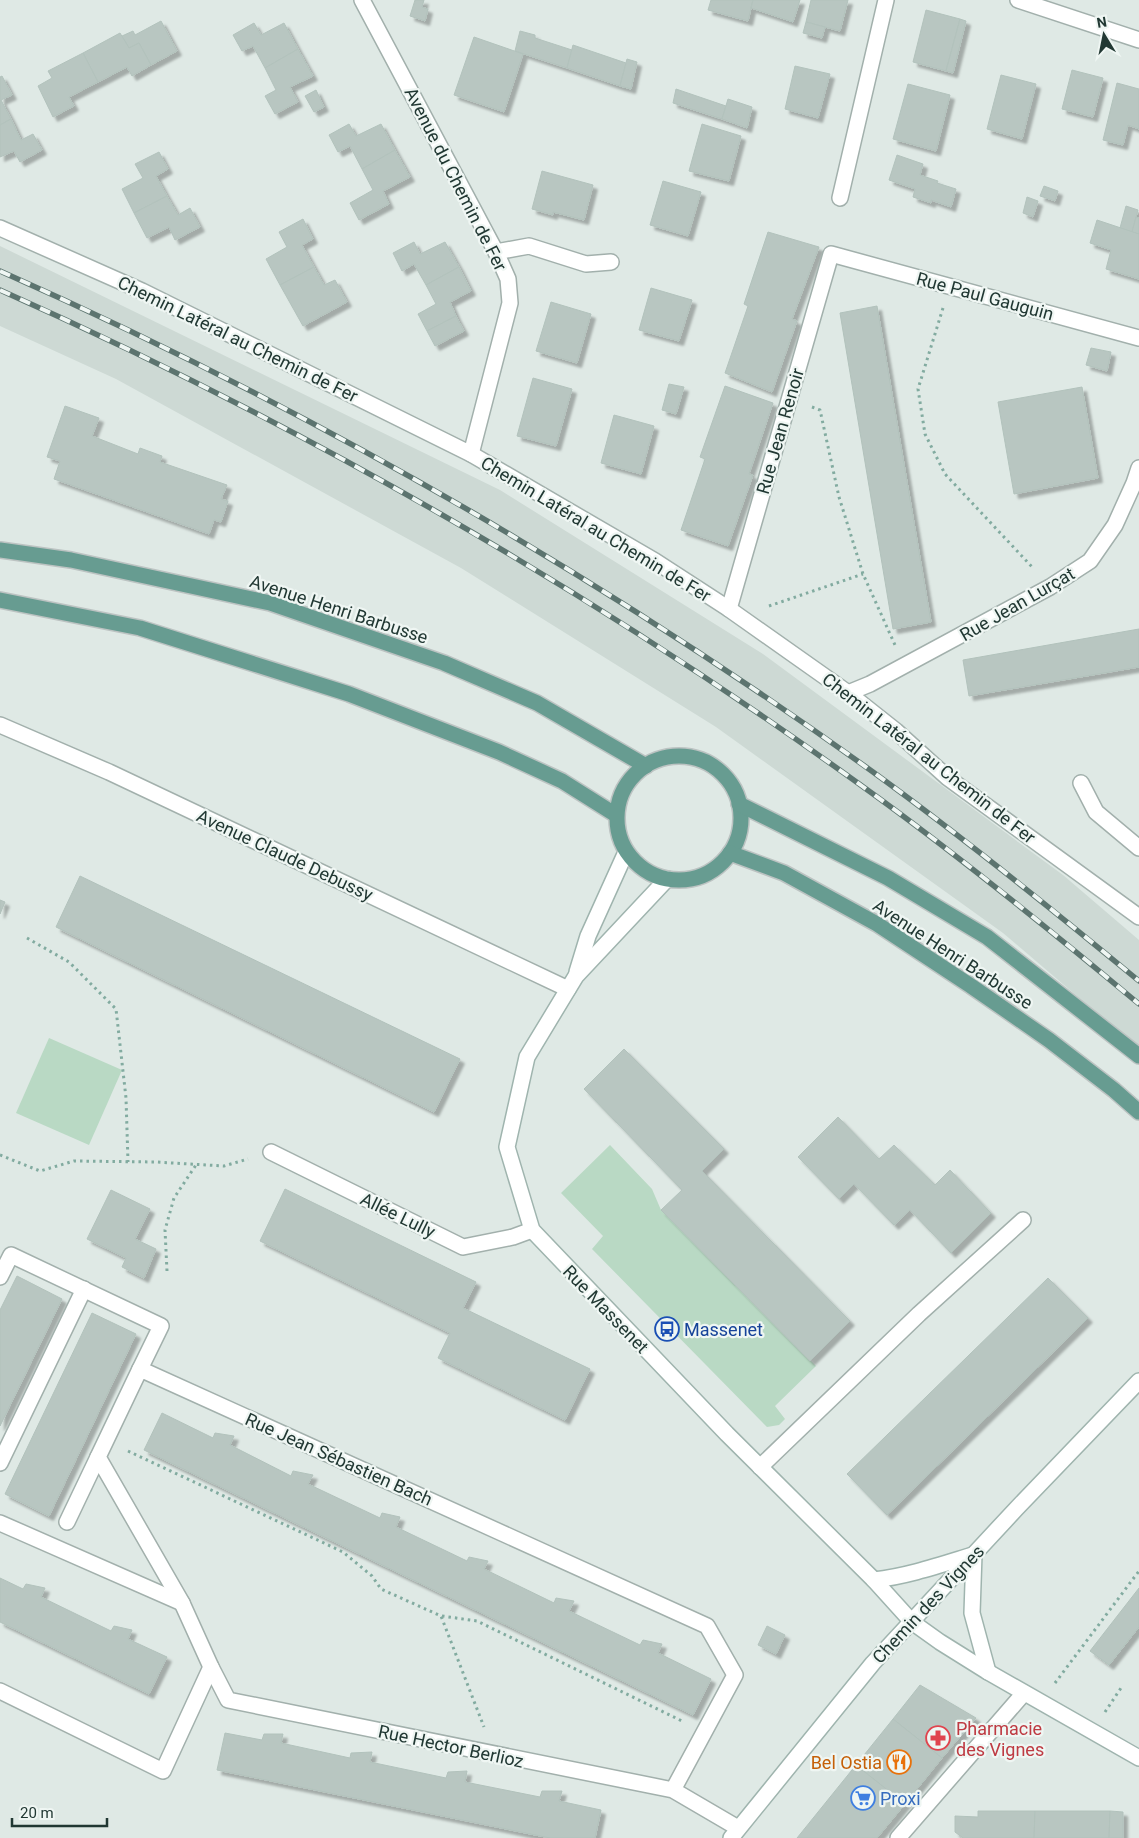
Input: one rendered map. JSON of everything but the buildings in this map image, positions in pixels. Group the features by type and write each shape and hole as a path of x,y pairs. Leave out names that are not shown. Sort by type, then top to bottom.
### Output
{"main road":[{"name":"Avenue Henri Barbusse","path":"0,550 71,560 270,603 444,663 538,703 646,766"},
{"path":"0,600 140,628 349,694 499,752 562,781 616,816"},
{"path":"683,756 702,761 719,771 731,786 739,804 741,821 738,838 730,853 718,866 703,875 685,880 667,879 652,874 638,865 626,852 619,835 616,816 621,796 631,779 646,766 664,758 683,756"},
{"name":"Avenue Henri Barbusse","path":"739,804 888,878 987,936 1139,1056"},
{"name":"Avenue Henri Barbusse","path":"730,853 784,873 877,924 1049,1040 1114,1090 1139,1112"}],"street":[{"name":"Avenue du Chemin de Fer","path":"362,0 496,252 508,279 510,303 471,454"},
{"path":"840,198 886,0"},
{"path":"1018,0 1139,40"},
{"name":"Chemin Latéral au Chemin de Fer","path":"0,228 142,291 471,454 655,561 729,609 848,693 896,731 948,778 1139,916"},
{"path":"496,252 529,246 586,264 611,262"},
{"name":"Rue Paul Gauguin","path":"831,254 1139,338"},
{"name":"Rue Jean Renoir","path":"729,609 831,254"},
{"name":"Rue Jean Lurçat","path":"848,693 870,684 1050,587 1090,561 1115,525 1139,468"},
{"name":"Avenue Claude Debussy","path":"0,725 109,772 572,983"},
{"path":"1081,783 1096,812 1139,848"},
{"name":"Rue Massenet","path":"572,983 588,936 626,852"},
{"name":"Rue Massenet","path":"667,879 572,983 527,1057 507,1147 532,1230 760,1467 874,1580 912,1622 988,1672 1139,1758"},
{"name":"Allée Lully","path":"270,1152 463,1247 513,1238 532,1230"},
{"path":"760,1467 919,1314 1022,1220"},
{"path":"0,1277 11,1255 161,1326 67,1522"},
{"path":"0,1463 84,1289"},
{"name":"Rue Jean Sébastien Bach","path":"140,1369 707,1626 735,1675 673,1790"},
{"name":"Chemin des Vignes","path":"734,1833 873,1663 1139,1381"},
{"path":"0,1691 163,1771 211,1667 182,1603 98,1458"},
{"path":"0,1522 182,1603"},
{"path":"874,1580 893,1578 924,1570 974,1554 972,1613 988,1672"},
{"name":"Rue Hector Berlioz","path":"211,1667 228,1700 673,1790 734,1833"},
{"path":"898,1838 1024,1693"}],"path":[{"path":"950,286 918,389 925,434 945,474 1050,587"},
{"path":"790,399 820,410 838,497 863,574 886,629 905,665"},
{"path":"735,586 770,607 863,574"},
{"path":"27,938 69,962 116,1009 126,1098 128,1162"},
{"path":"0,1155 40,1172 74,1161 224,1166 270,1152"},
{"path":"167,1271 166,1230 174,1198 196,1165"},
{"path":"106,1440 343,1552 372,1576 382,1589 441,1616 477,1622 705,1732"},
{"path":"1041,1702 1139,1571"},
{"path":"441,1616 496,1755"},
{"path":"1092,1731 1123,1685"}],"shaded area":[{"path":"0,246 500,490 763,654 1063,875 1139,940 1139,1049 1003,933 716,727 461,568 116,379 0,326"}],"green space":[{"path":"49,1038 122,1070 89,1145 16,1113"},
{"path":"610,1145 652,1189 661,1210 816,1366 775,1406 785,1419 779,1425 767,1427 592,1249 603,1236 561,1193"}],"railway":[{"path":"0,271 228,379 449,499 558,563 665,630 873,772 1008,874 1139,981"},
{"path":"0,290 113,342 225,397 335,455 551,579 760,715 862,786 1002,892 1139,1004"}],"place":[{"name":"Massenet","path":"667,1329"},
{"name":"Pharmacie des Vignes","path":"938,1738"},
{"name":"Bel Ostia","path":"899,1762"},
{"name":"Proxi","path":"863,1798"}]}
